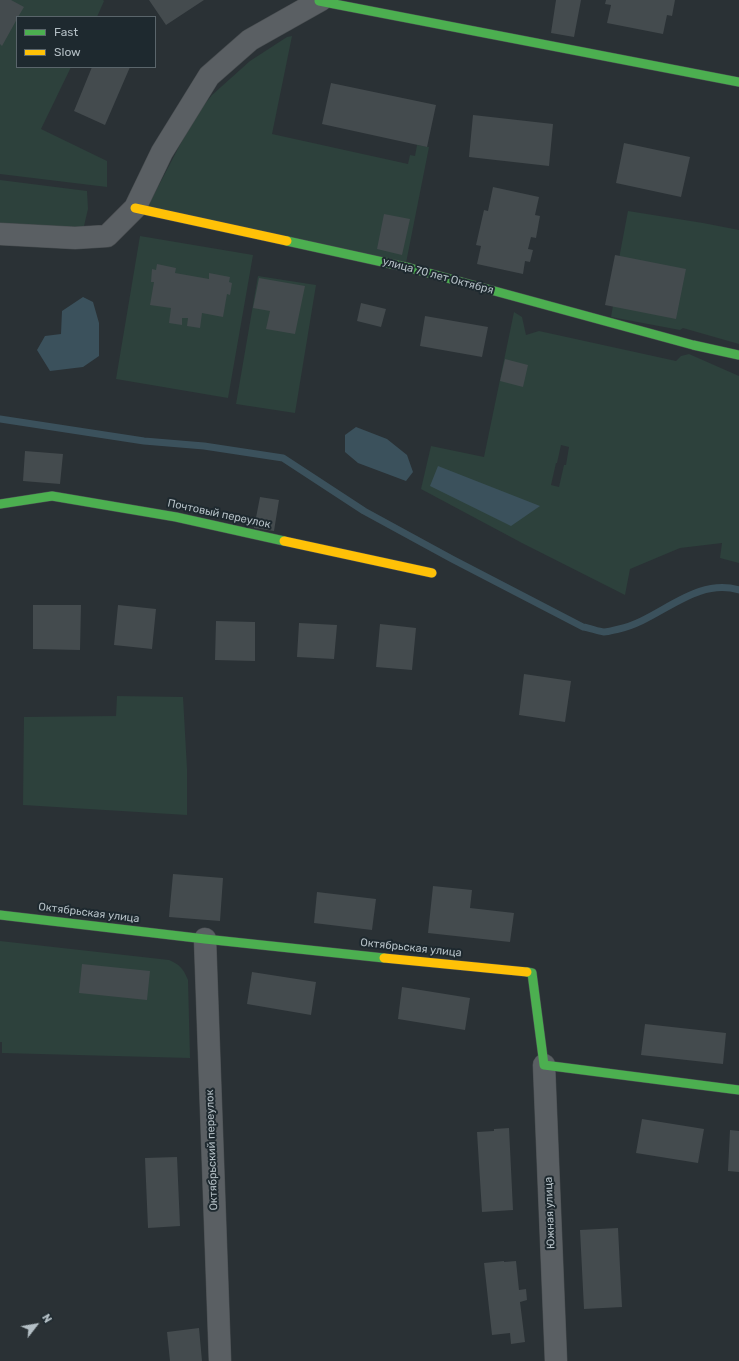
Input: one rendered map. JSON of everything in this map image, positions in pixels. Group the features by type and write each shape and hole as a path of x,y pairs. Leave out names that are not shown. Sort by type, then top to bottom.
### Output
{"street":[{"path":"0,234 75,238 107,236 135,208 162,152 209,76 250,40 320,0 739,82"},
{"name":"улица 70 лет Октября","path":"135,208 410,268 693,345 739,355"},
{"name":"Почтовый переулок","path":"0,504 52,496 176,517 432,573"},
{"name":"Октябрьская улица","path":"0,915 205,939 532,973 544,1065"},
{"name":"Октябрьский переулок","path":"205,939 220,1361"},
{"path":"544,1065 739,1090"},
{"name":"Южная улица","path":"544,1065 556,1361"}],"green space":[{"path":"0,0 103,0 104,1 97,16 16,16 16,68 71,68 41,129 107,161 107,187 0,174"},
{"path":"292,36 272,134 408,164 410,155 415,156 417,145 429,147 406,263 148,206 195,116 212,95 250,61 287,37"},
{"path":"0,180 87,191 88,209 84,226 66,233 0,233"},
{"path":"628,211 739,230 739,344 683,328 680,330 611,317 620,265 618,264"},
{"path":"140,236 253,255 228,398 116,379"},
{"path":"258,276 316,285 295,413 236,404"},
{"path":"514,312 522,317 526,335 539,331 676,361 681,356 689,354 739,376 739,563 720,558 722,543 680,548 630,569 625,595 522,543 421,489 431,446 484,457","holes":["561,445 569,447 566,465 564,465 559,487 551,485"]},
{"path":"117,696 183,697 187,769 187,815 23,805 24,717 116,716"},
{"path":"0,941 169,960 181,967 188,980 190,1058 2,1053 2,1042 0,1042"}],"water":[{"path":"83,297 93,302 99,323 99,356 83,367 50,371 37,350 45,336 61,334 62,311"},
{"path":"356,427 387,439 407,455 413,472 406,481 358,463 345,452 345,435"},
{"path":"438,466 540,506 511,526 430,486"}],"building":[{"path":"0,0 11,0 24,7 19,16 16,16 16,21 2,46 0,44"},
{"path":"149,0 204,0 166,25"},
{"path":"556,0 581,0 574,37 551,33"},
{"path":"606,0 675,0 672,16 667,15 663,34 607,23 611,5 605,4"},
{"path":"92,68 130,68 105,125 74,111"},
{"path":"331,83 436,105 427,147 322,124"},
{"path":"473,115 553,124 549,166 469,157"},
{"path":"624,143 690,157 681,197 616,183"},
{"path":"493,187 539,197 535,215 540,216 536,238 531,237 528,249 533,250 530,262 525,261 523,274 477,264 481,246 476,245 484,210 488,211"},
{"path":"384,214 410,219 402,255 377,249"},
{"path":"615,255 686,269 676,319 605,305"},
{"path":"157,264 176,268 175,273 209,279 209,273 230,277 229,282 232,283 230,295 227,294 223,317 202,313 200,328 187,326 188,318 182,318 182,325 169,323 171,308 150,305 154,282 151,282 152,269 156,270"},
{"path":"259,278 305,286 295,334 266,329 270,311 253,308"},
{"path":"361,303 386,309 381,327 357,321"},
{"path":"425,316 488,327 482,357 420,346"},
{"path":"505,359 528,365 523,387 500,381"},
{"path":"25,451 63,454 60,484 23,481"},
{"path":"260,497 279,500 274,531 254,528"},
{"path":"33,605 81,605 80,650 33,649"},
{"path":"118,605 156,609 152,649 114,645"},
{"path":"216,621 255,622 255,661 215,660"},
{"path":"299,623 337,625 334,659 297,657"},
{"path":"380,624 416,628 412,670 376,667"},
{"path":"524,674 571,681 565,722 519,715"},
{"path":"173,874 223,878 220,921 169,917"},
{"path":"433,886 472,890 470,908 514,913 510,942 428,933"},
{"path":"317,892 376,899 372,930 314,923"},
{"path":"82,964 150,971 147,1000 79,993"},
{"path":"252,972 316,982 311,1015 247,1004"},
{"path":"402,987 470,998 465,1030 398,1019"},
{"path":"645,1024 726,1033 723,1064 641,1055"},
{"path":"642,1119 704,1129 698,1163 636,1153"},
{"path":"509,1128 513,1210 482,1212 477,1132"},
{"path":"730,1130 739,1131 739,1172 728,1171"},
{"path":"177,1157 180,1226 148,1228 145,1158"},
{"path":"618,1228 622,1307 584,1309 580,1230"},
{"path":"516,1261 519,1290 526,1289 527,1300 520,1302 525,1342 511,1344 510,1333 492,1335 484,1263"},
{"path":"199,1328 202,1361 170,1361 167,1332"}],"waterway":[{"path":"0,419 144,441 204,446 283,458 364,511 452,559 583,627 599,631 608,632 634,624 692,594 707,589 723,588 739,590"}],"traffic: fast":[{"path":"319,1 739,82"},
{"path":"287,241 410,268 693,345 739,355"},
{"path":"0,504 52,496 176,517 284,541"},
{"path":"0,915 384,958"},
{"path":"527,972 532,973 544,1065 739,1090"}],"traffic: slow":[{"path":"135,208 287,241"},
{"path":"284,541 432,573"},
{"path":"384,958 527,972"}]}
